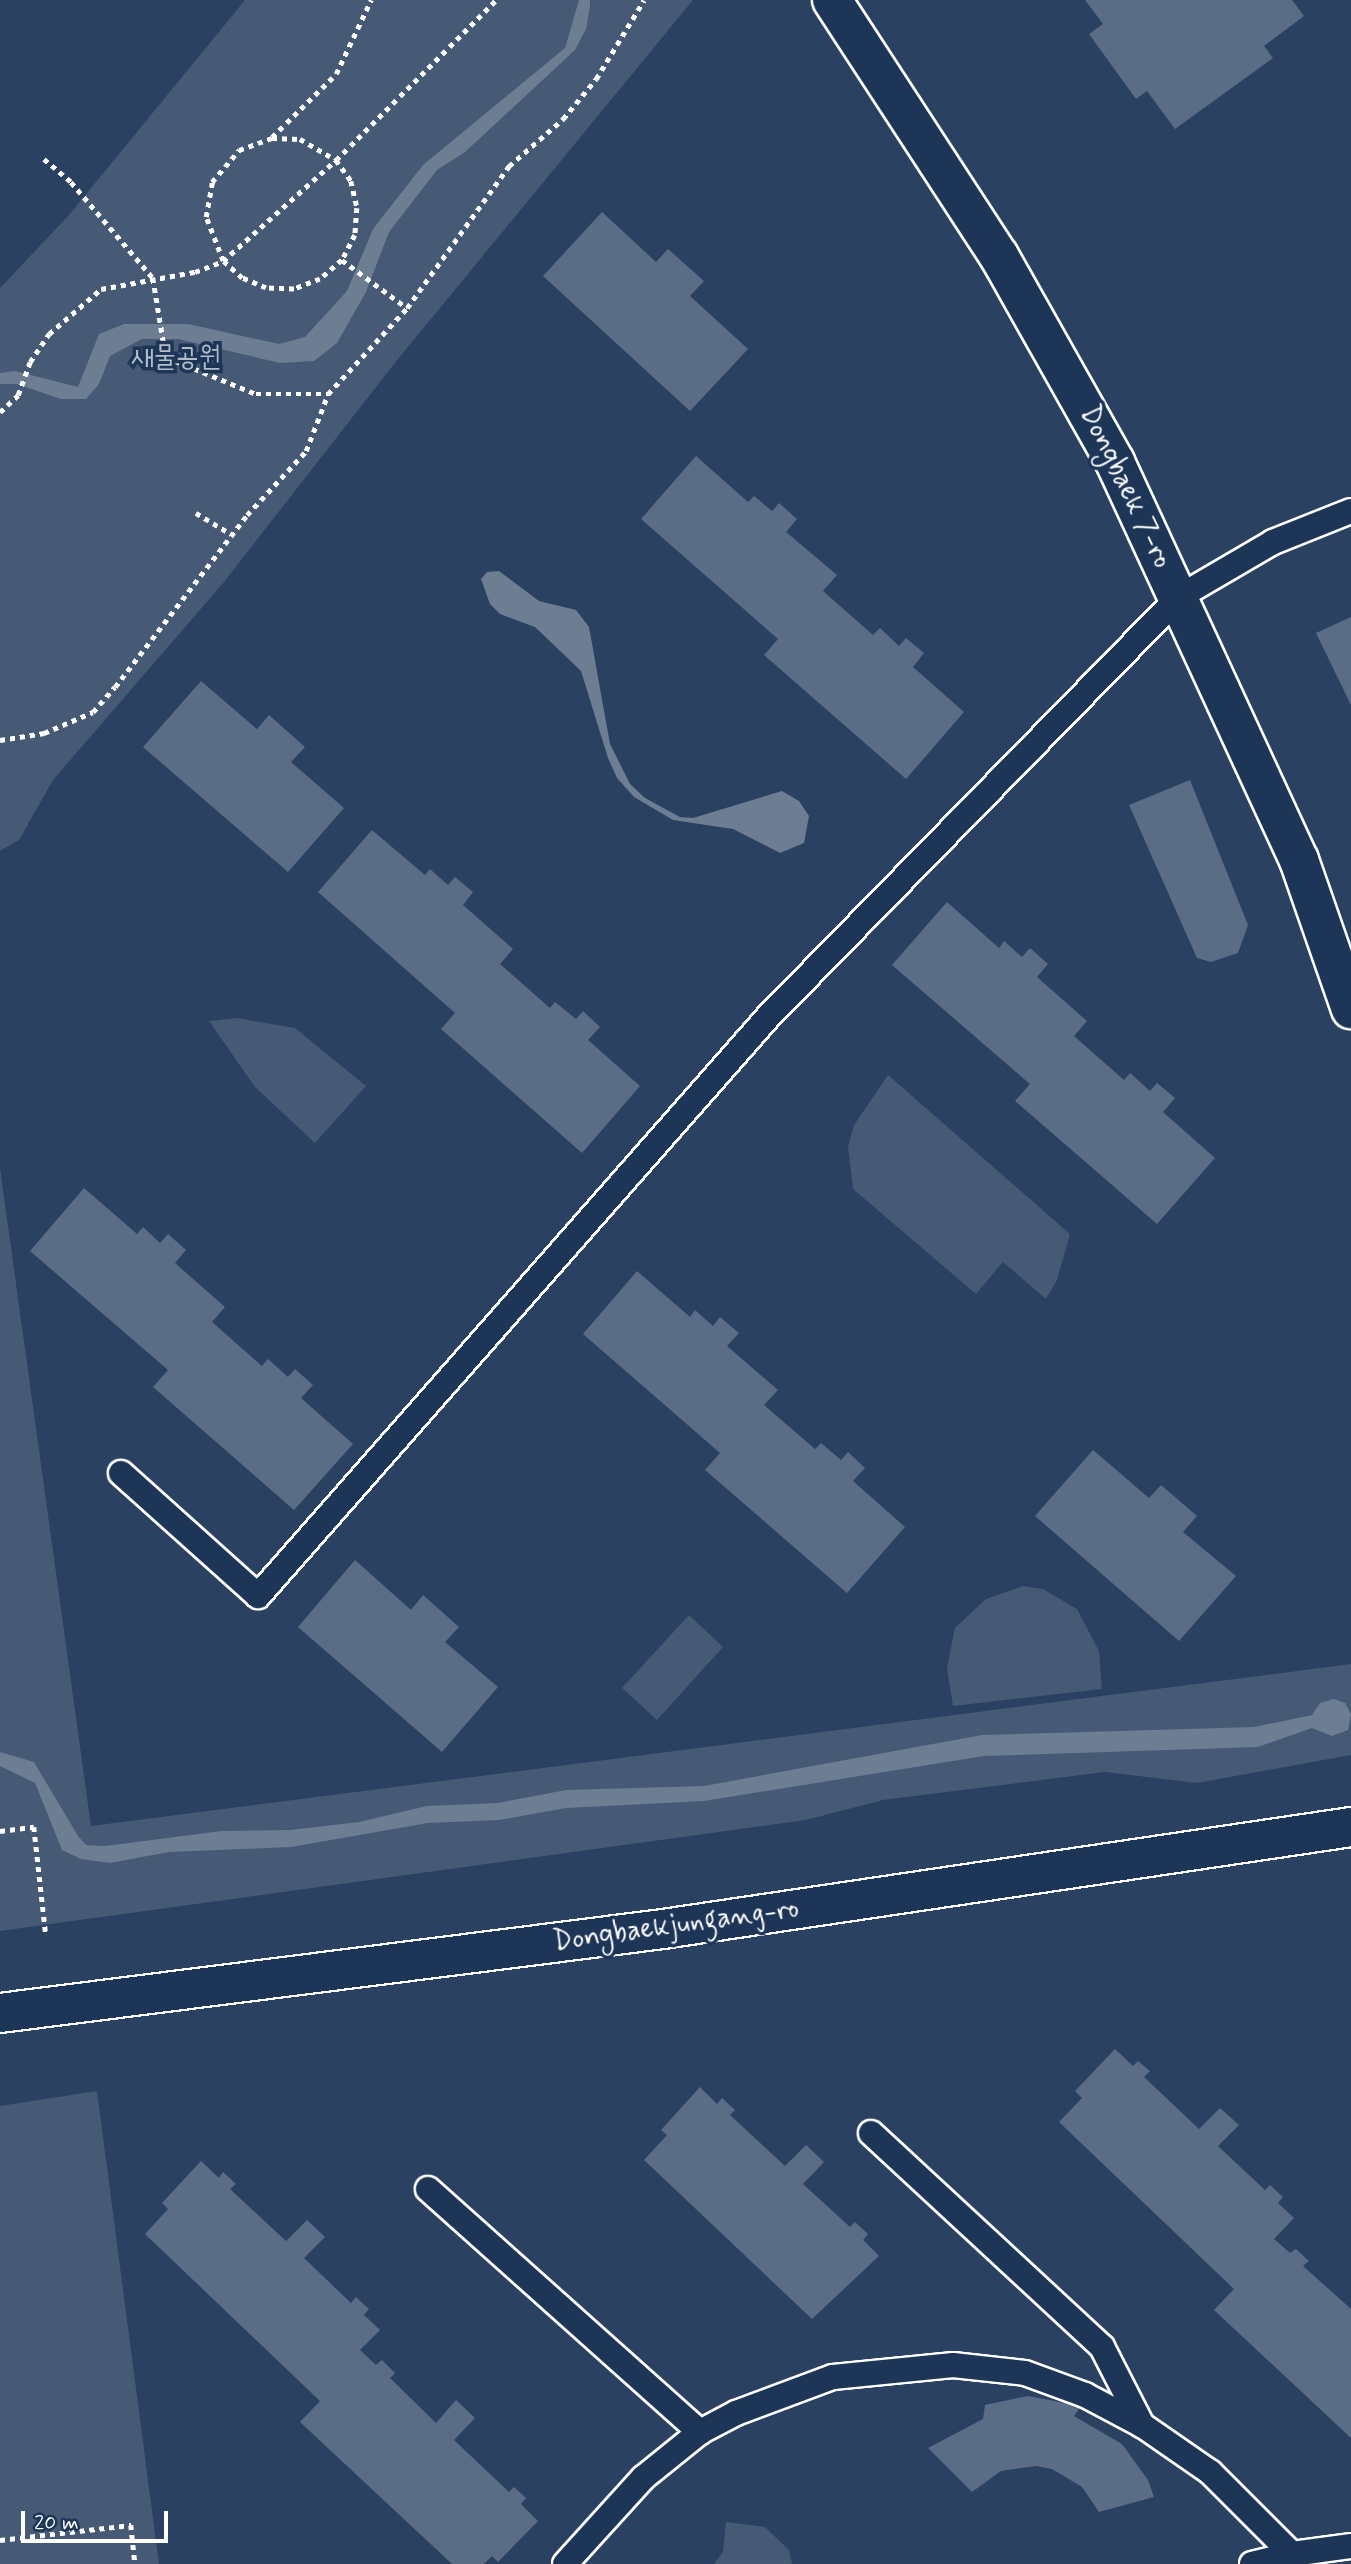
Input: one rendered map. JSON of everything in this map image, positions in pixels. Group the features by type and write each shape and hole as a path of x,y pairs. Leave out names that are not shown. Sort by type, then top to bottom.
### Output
{"street":[{"name":"Dongbaek 7-ro","path":"832,0 908,111 1055,351 1115,462 1299,860 1351,1009"},
{"name":"Dongbaekjungang-ro","path":"0,2012 663,1929 1351,1827"}],"lane":[{"path":"121,1473 258,1596 767,1018 1179,597 1273,542 1351,511"},
{"path":"871,2133 1102,2347 1142,2425"},
{"path":"428,2189 700,2432"},
{"path":"565,2564 634,2487 700,2432 784,2393 833,2377 953,2365 1025,2373 1085,2395 1142,2425 1210,2472 1292,2554"},
{"path":"1252,2564 1292,2554 1351,2546"}],"path":[{"path":"272,138 336,74 371,0"},
{"path":"0,412 18,395 30,362 49,334 101,289 223,261 336,160 496,0"},
{"path":"0,740 44,733 93,712 179,608 231,534 306,451 328,394 407,308 509,166 563,119 596,79 644,0"},
{"path":"272,138 300,139 336,160 351,181 357,208 355,235 342,260 320,279 294,289 266,288 242,278 223,261 206,217 212,182 239,150 272,138"},
{"path":"44,159 71,182 153,278 166,357 256,394 328,394"},
{"path":"342,260 407,308"},
{"path":"197,513 231,534"},
{"path":"0,1830 34,1827 46,1935"},
{"path":"0,2540 131,2525 135,2564"}],"green space":[{"name":"새물공원","path":"245,0 693,0 394,364 224,582 53,780 19,840 0,851 0,288 69,215"},
{"path":"237,1018 295,1028 366,1086 315,1143 255,1087 209,1021"},
{"path":"888,1075 1070,1234 1057,1280 1046,1299 1003,1262 976,1294 853,1189 848,1146 854,1125"},
{"path":"0,1168 91,1826 1351,1664 1351,1755 1197,1783 1105,1772 883,1800 806,1820 0,1931"},
{"path":"1023,1586 1043,1589 1077,1609 1099,1651 1102,1689 953,1706 947,1668 955,1628 986,1599"},
{"path":"689,1615 723,1647 657,1720 622,1688"},
{"path":"97,2091 159,2564 0,2564 0,2106"},
{"path":"726,2522 765,2527 789,2550 792,2564 714,2564 723,2552"}],"shaded area":[{"path":"579,0 590,0 590,6 586,29 575,50 465,152 437,170 389,232 366,292 337,343 314,361 280,363 178,339 142,339 110,356 99,384 86,399 61,399 17,384 0,384 0,373 15,371 78,387 99,334 124,324 188,324 279,344 305,337 347,291 373,229 423,165 565,48"},
{"path":"499,571 539,601 576,610 589,627 610,744 630,784 645,798 680,817 693,818 782,791 799,801 809,816 804,843 780,853 733,829 673,820 634,797 617,778 608,758 581,671 535,627 500,614 490,604 481,579 487,572"},
{"path":"1334,1699 1345,1703 1351,1714 1348,1730 1332,1736 1312,1728 1258,1747 984,1756 704,1801 566,1808 499,1820 428,1823 291,1847 169,1852 110,1863 81,1859 62,1850 35,1783 0,1766 0,1752 34,1762 78,1836 86,1845 105,1846 222,1831 290,1830 359,1822 427,1806 498,1803 566,1790 704,1786 982,1735 1254,1727 1312,1715 1320,1703"}],"building":[{"path":"1085,0 1292,0 1304,16 1264,46 1273,58 1175,129 1147,91 1136,99 1089,34 1103,24"},
{"path":"602,212 656,262 668,249 704,281 690,296 748,349 690,411 543,276"},
{"path":"696,456 748,502 754,496 772,511 779,503 797,519 786,532 837,575 823,591 873,635 880,628 899,646 906,638 924,653 913,667 964,712 906,779 764,655 778,639 641,519"},
{"path":"1351,617 1351,705 1316,633"},
{"path":"201,681 257,729 269,715 305,747 291,762 344,808 288,872 143,747"},
{"path":"1190,780 1248,925 1238,953 1211,962 1197,958 1129,805"},
{"path":"372,830 425,875 430,869 448,885 455,877 473,892 463,905 513,949 500,964 550,1008 555,1002 576,1019 583,1011 600,1027 588,1040 640,1086 582,1153 441,1029 455,1013 318,892"},
{"path":"947,902 999,948 1004,941 1022,957 1030,948 1048,964 1037,977 1087,1021 1074,1036 1124,1080 1130,1073 1150,1091 1157,1083 1175,1098 1163,1112 1215,1158 1157,1224 1015,1101 1030,1084 892,965"},
{"path":"84,1188 137,1234 143,1227 160,1243 168,1234 186,1250 175,1263 225,1307 212,1322 262,1366 268,1359 288,1377 295,1369 313,1385 301,1398 353,1444 294,1510 153,1387 168,1370 30,1251"},
{"path":"637,1271 690,1317 695,1310 713,1326 720,1317 739,1333 727,1346 778,1390 764,1405 815,1449 821,1443 841,1460 848,1452 865,1468 853,1481 905,1527 847,1593 705,1470 720,1453 583,1334"},
{"path":"1093,1450 1149,1498 1161,1485 1197,1516 1183,1532 1236,1576 1179,1641 1035,1516"},
{"path":"355,1560 411,1610 423,1595 459,1627 445,1642 498,1687 442,1752 298,1627"},
{"path":"1115,2049 1133,2066 1138,2061 1150,2071 1144,2077 1199,2129 1220,2108 1239,2125 1218,2146 1265,2190 1270,2185 1283,2197 1278,2203 1294,2218 1274,2239 1290,2253 1296,2249 1309,2261 1303,2266 1351,2309 1351,2438 1214,2310 1234,2289 1059,2122 1082,2098 1075,2091"},
{"path":"700,2087 717,2104 722,2098 735,2110 730,2115 785,2166 806,2145 824,2162 803,2184 850,2227 855,2222 868,2234 863,2240 879,2256 812,2319 644,2160 667,2135 661,2130"},
{"path":"201,2161 219,2178 223,2172 236,2184 230,2189 286,2241 307,2220 325,2237 304,2258 351,2303 356,2297 369,2309 364,2315 380,2330 360,2350 376,2365 382,2360 395,2373 390,2378 436,2423 456,2400 475,2418 454,2440 509,2492 514,2487 526,2498 521,2504 538,2521 498,2562 492,2556 484,2564 452,2564 300,2422 320,2401 145,2234 168,2209 162,2203"},
{"path":"1028,2396 1081,2406 1074,2416 1122,2444 1148,2480 1154,2497 1099,2512 1082,2487 1052,2469 1036,2466 1001,2471 972,2492 928,2448 983,2419 985,2405"}]}
